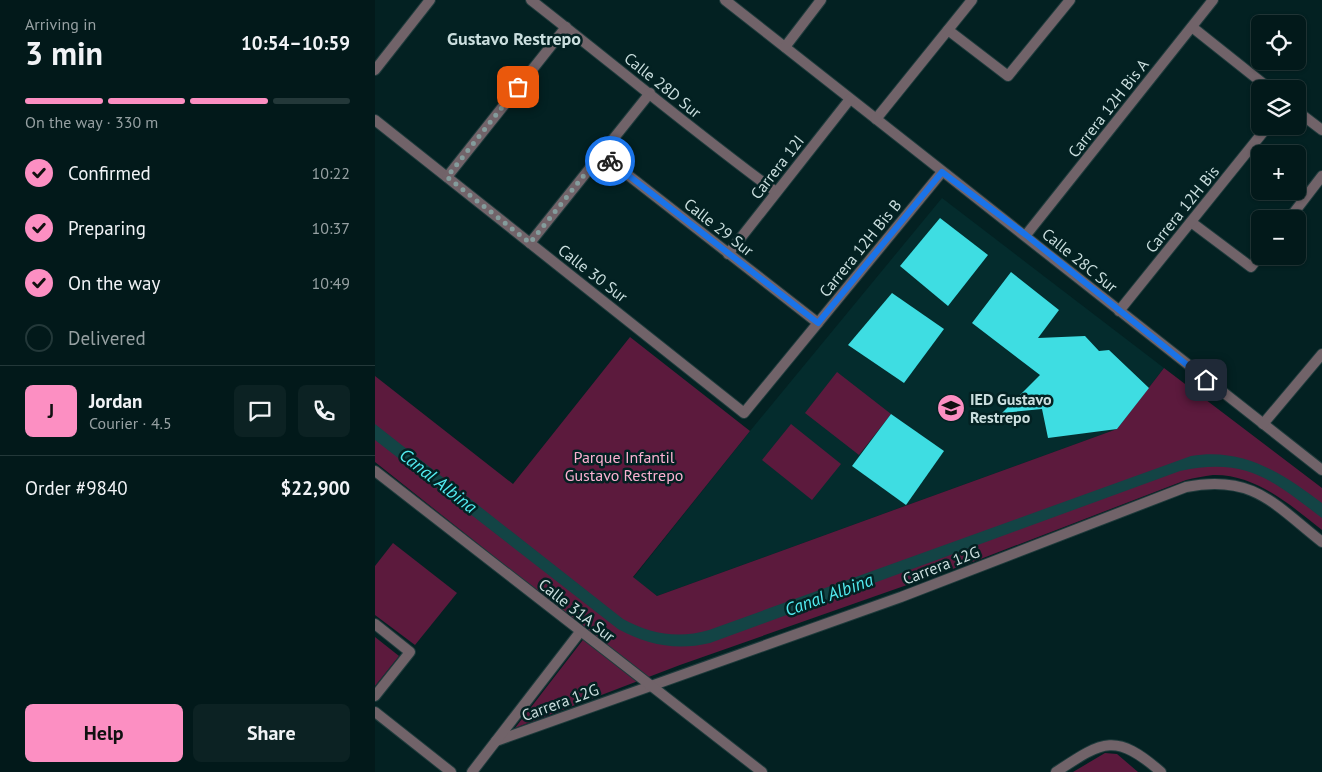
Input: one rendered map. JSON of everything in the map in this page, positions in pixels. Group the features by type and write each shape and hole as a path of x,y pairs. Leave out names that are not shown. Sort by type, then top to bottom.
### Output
{"street":[{"path":"375,70 430,0"},
{"name":"Calle 28D Sur","path":"531,0 650,93 709,143 777,192"},
{"name":"Calle 28C Sur","path":"725,0 942,172 1026,235 1119,311 1322,470"},
{"path":"785,46 821,0"},
{"path":"876,119 972,0"},
{"path":"948,30 1008,76 1070,0"},
{"name":"Carrera 12H Bis A","path":"1026,235 1213,0"},
{"path":"447,177 566,27"},
{"path":"1192,27 1258,80"},
{"path":"530,243 650,93"},
{"name":"Carrera 12I","path":"728,254 850,99"},
{"path":"1306,118 1322,130"},
{"name":"Calle 30 Sur","path":"375,120 744,413"},
{"name":"Carrera 12H Bis","path":"1119,311 1261,135"},
{"name":"Calle 29 Sur","path":"601,154 818,323"},
{"name":"Carrera 12H Bis B","path":"744,413 942,172"},
{"path":"1296,210 1322,176"},
{"path":"1191,222 1251,267 1252,265"},
{"path":"1263,424 1322,354"},
{"name":"Calle 31A Sur","path":"375,471 762,772"},
{"name":"Carrera 12G","path":"495,741 901,597 1175,491 1198,485 1228,484 1253,490 1266,497 1322,542"},
{"path":"375,624 410,652 375,696"},
{"path":"472,772 580,632"},
{"path":"375,712 451,772"},
{"path":"1056,772 1093,748 1109,744 1141,755 1161,772"}],"shaded area":[{"name":"IED Gustavo Restrepo","path":"942,198 1164,368 1117,429 657,596 633,578 750,431"}],"green space":[{"name":"Parque Infantil Gustavo Restrepo","path":"630,337 750,431 633,577 657,596 1117,429 1164,368 1322,488 1322,530 1285,501 1258,485 1229,476 1213,475 1186,480 978,560 680,665 515,728 589,632 375,462 375,376 513,484"},
{"path":"837,372 891,414 859,455 805,413"},
{"path":"791,424 841,464 812,500 762,460"},
{"path":"393,543 457,593 415,645 375,615 375,566"},
{"path":"375,637 399,656 375,686"},
{"path":"1105,753 1117,754 1138,772 1073,772"}],"water":[{"name":"Canal Albina","path":"375,424 623,619 643,628 665,634 698,633 709,630 1191,456 1228,455 1261,465 1292,482 1322,503 1322,518 1273,483 1257,475 1223,467 1203,467 1180,471 710,643 685,646 663,645 651,643 618,629 375,440"}],"building":[{"path":"940,218 988,255 948,306 900,266"},
{"path":"1011,272 1059,310 1038,338 1085,336 1099,351 1109,350 1149,388 1117,429 1048,438 1042,409 1002,413 1040,375 972,323"},
{"path":"892,293 944,329 904,383 848,345"},
{"path":"891,414 944,451 906,505 852,466"}],"way so far":[{"path":"518,87 447,177 530,243 601,154 610,161"}],"place":[{"name":"IED Gustavo Restrepo","path":"951,408"}],"district":[{"name":"Gustavo Restrepo","path":"514,39"}],"route":[{"path":"610,161 818,323 942,172 1026,235 1206,380"}]}
